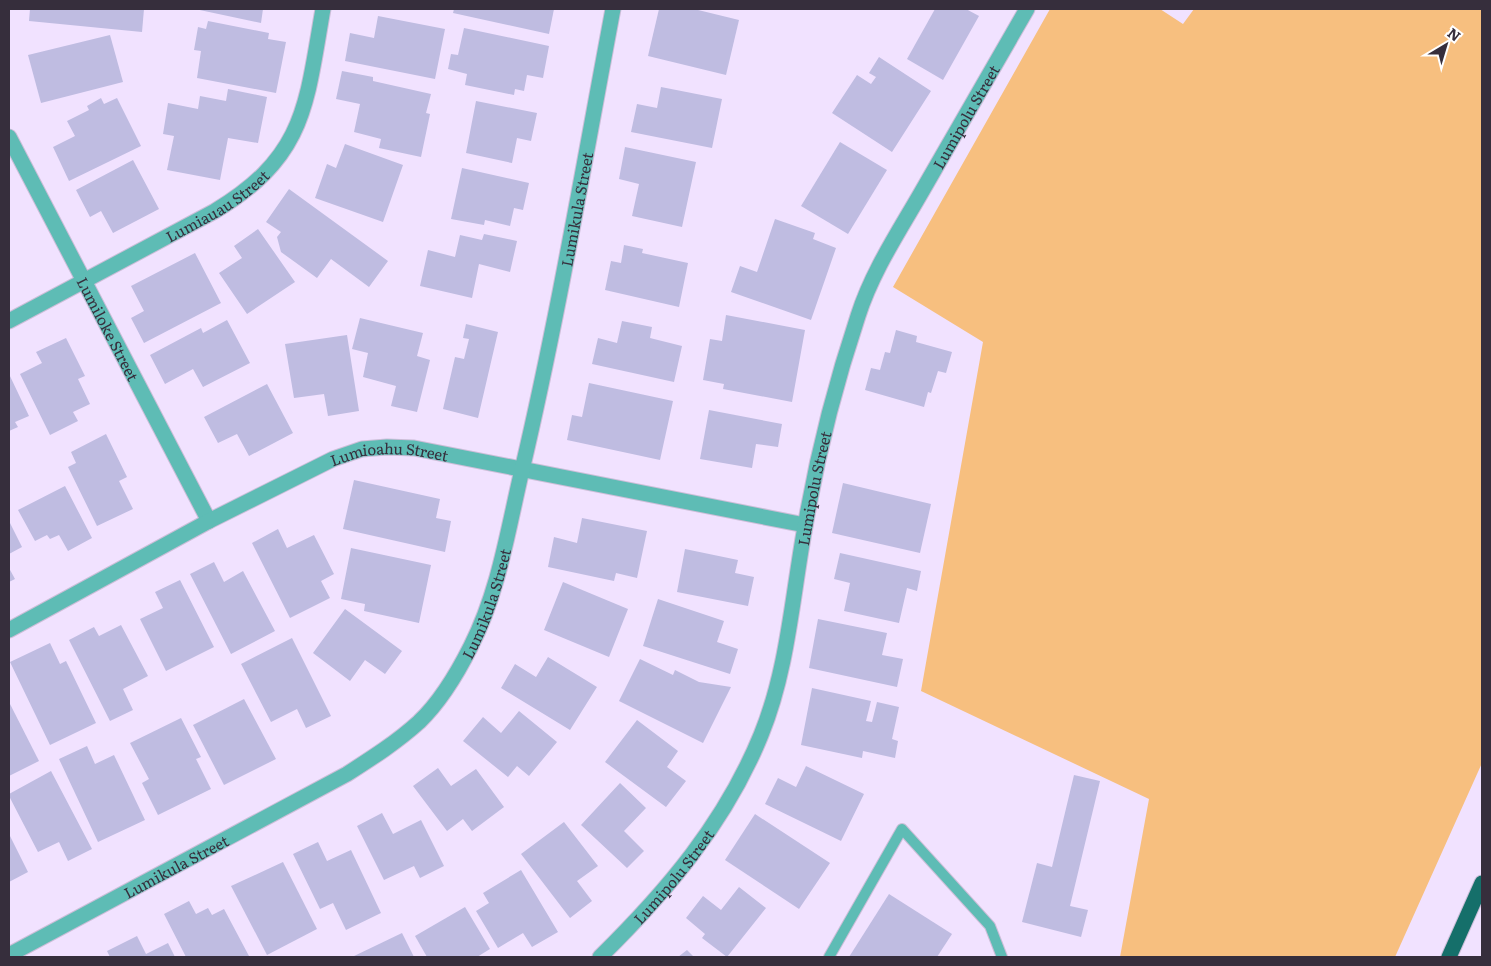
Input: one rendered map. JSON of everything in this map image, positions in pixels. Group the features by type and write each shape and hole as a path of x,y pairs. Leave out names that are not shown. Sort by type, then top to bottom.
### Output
{"highway":[{"path":"1449,957 1482,884"}],"street":[{"name":"Lumiauau Street","path":"9,321 215,211 242,194 267,173 289,142 304,109 323,9"},
{"name":"Lumikula Street","path":"9,955 347,774 384,749 420,721 447,686 471,647 490,605 544,381 613,9"},
{"name":"Lumipolu Street","path":"600,957 640,918 682,869 726,807 761,735 782,670 805,525 833,396 859,312 882,260 1027,9"},
{"name":"Lumiloke Street","path":"9,137 209,521"},
{"name":"Lumioahu Street","path":"9,630 209,521 333,459 362,450 387,447 414,448 805,525"}],"lane":[{"path":"830,957 902,829 990,926 1002,957"}],"shaded area":[{"path":"1050,9 1160,9 1183,24 1194,9 1482,9 1482,763 1395,957 1120,957 1149,799 921,691 983,342 893,287"}],"building":[{"path":"30,9 144,9 142,32 29,21"},
{"path":"195,9 263,9 261,23"},
{"path":"454,9 554,9 549,34 453,13"},
{"path":"659,9 694,9 739,20 726,75 648,56"},
{"path":"935,9 966,9 979,16 943,80 907,59"},
{"path":"378,16 445,29 435,79 345,61 350,33 374,38"},
{"path":"208,21 269,33 268,39 286,42 276,93 197,78 201,51 194,50 198,27 206,29"},
{"path":"464,28 549,46 543,78 527,75 524,91 515,89 514,95 465,85 467,74 448,69 451,54 458,55"},
{"path":"110,35 123,82 41,103 28,55"},
{"path":"879,57 931,91 892,152 832,113 857,75 871,84 876,77 869,73"},
{"path":"342,71 373,77 373,81 431,94 426,113 430,114 421,157 379,148 381,139 354,132 360,104 336,99"},
{"path":"661,87 722,99 712,148 631,132 637,104 657,108"},
{"path":"228,89 267,97 258,143 228,138 220,180 167,170 174,136 163,134 168,103 198,109 200,96 226,101"},
{"path":"101,98 104,104 117,98 141,146 69,181 53,147 75,136 67,121 89,110 87,106"},
{"path":"476,101 537,113 531,141 517,138 512,163 466,153"},
{"path":"840,142 887,170 848,234 801,206"},
{"path":"345,144 403,165 383,222 315,198 327,164 336,168"},
{"path":"625,147 696,162 682,227 632,216 639,184 619,179"},
{"path":"133,160 159,209 113,233 101,211 90,217 76,190"},
{"path":"462,168 529,183 523,210 514,208 510,226 485,220 484,225 451,219"},
{"path":"289,189 388,261 369,287 331,259 317,278 281,252 277,237 281,232 266,222"},
{"path":"775,219 815,233 813,239 836,248 811,320 731,292 740,266 757,272"},
{"path":"258,229 295,282 247,314 219,273 242,258 234,246"},
{"path":"484,234 517,241 510,272 479,264 472,298 420,286 428,250 455,257 460,235 482,240"},
{"path":"624,245 643,249 642,253 688,263 679,307 605,290 611,261 621,263"},
{"path":"195,253 221,303 144,343 131,318 144,311 131,286"},
{"path":"726,315 805,330 792,402 723,389 724,384 703,380 710,339 722,341"},
{"path":"360,318 423,333 417,356 430,360 417,412 391,406 396,386 363,377 368,353 352,349"},
{"path":"227,320 250,363 203,387 193,369 165,384 150,355 201,328 203,333"},
{"path":"622,321 652,327 650,338 682,346 674,382 592,364 598,338 617,343"},
{"path":"466,324 498,332 478,418 443,409 455,357 464,359 469,339 463,338"},
{"path":"896,330 917,336 916,342 952,352 946,373 938,371 931,393 928,392 924,407 865,390 871,368 880,370 885,352 890,353"},
{"path":"347,335 359,411 328,416 324,394 294,398 285,344"},
{"path":"66,338 85,376 78,379 90,404 73,412 78,421 50,435 20,374 42,363 36,352"},
{"path":"9,374 29,416 15,422 18,427 9,431"},
{"path":"589,383 673,401 660,460 567,440 572,415 582,417"},
{"path":"267,384 293,433 249,456 237,434 218,443 204,417"},
{"path":"709,410 782,424 778,447 756,444 752,468 700,459"},
{"path":"106,434 127,477 119,481 133,509 97,526 68,467 76,463 71,452"},
{"path":"354,480 440,499 436,518 451,521 445,552 343,529"},
{"path":"843,483 931,504 920,553 832,533"},
{"path":"65,486 92,538 68,551 59,535 50,539 47,535 35,541 18,510"},
{"path":"582,518 647,531 637,578 616,573 614,581 548,567 554,537 577,543"},
{"path":"9,521 22,547 9,554"},
{"path":"278,529 287,548 314,535 334,574 321,581 330,598 290,618 252,543"},
{"path":"351,548 431,565 419,623 364,611 365,604 341,599"},
{"path":"685,549 738,560 735,573 754,577 748,606 677,592"},
{"path":"840,553 921,571 917,591 907,588 899,623 844,611 850,583 834,579"},
{"path":"214,562 224,582 243,571 275,631 231,654 190,574"},
{"path":"9,568 15,579 9,582"},
{"path":"180,580 214,647 166,671 140,619 163,608 155,592"},
{"path":"563,582 628,609 609,657 544,630"},
{"path":"658,599 724,621 717,642 738,649 730,674 643,646"},
{"path":"345,609 402,651 385,674 365,660 350,681 313,653"},
{"path":"818,619 887,633 882,655 903,659 897,687 809,668"},
{"path":"121,625 148,676 123,689 133,710 110,721 69,640 94,627 99,636"},
{"path":"292,638 331,716 306,728 297,709 271,722 241,664"},
{"path":"50,643 60,664 66,661 96,723 50,745 10,662"},
{"path":"548,657 597,687 570,730 501,688 515,664 536,677"},
{"path":"640,659 673,675 675,670 699,682 731,687 703,743 619,701"},
{"path":"812,688 871,701 866,721 872,722 877,702 899,707 892,739 898,741 895,758 863,751 862,758 801,745"},
{"path":"244,699 276,759 224,785 193,725"},
{"path":"9,702 39,761 9,776"},
{"path":"519,711 557,742 529,776 517,766 508,777 463,741 483,717 501,733"},
{"path":"181,718 201,757 196,759 211,789 158,815 142,783 149,779 130,743"},
{"path":"637,720 678,751 667,767 686,781 666,807 605,762"},
{"path":"87,746 95,764 114,755 145,820 98,842 59,759"},
{"path":"806,766 864,794 841,841 765,804 778,778 796,787"},
{"path":"438,768 451,786 476,769 504,807 472,831 463,819 447,831 413,786"},
{"path":"51,771 92,849 68,861 59,842 38,852 9,796 9,794"},
{"path":"1074,775 1100,781 1070,906 1088,910 1081,937 1022,922 1037,863 1052,867"},
{"path":"620,783 646,808 624,831 644,851 627,868 581,825"},
{"path":"382,813 393,834 421,820 444,866 420,878 414,866 384,880 357,826"},
{"path":"755,814 830,863 799,909 725,860"},
{"path":"564,822 598,866 577,881 592,901 570,918 521,854"},
{"path":"9,834 28,872 9,882"},
{"path":"318,842 327,861 351,850 381,913 346,930 333,903 320,909 293,854"},
{"path":"283,862 317,929 267,955 231,886"},
{"path":"521,870 558,932 532,947 523,933 498,948 476,911 489,903 483,893"},
{"path":"739,887 766,908 727,957 702,938 705,934 686,918 703,896 721,910"},
{"path":"889,894 952,934 937,957 849,957"},
{"path":"189,901 196,914 208,908 212,915 224,909 249,956 186,957 164,914"},
{"path":"465,907 490,949 477,957 427,957 415,936"},
{"path":"402,933 414,957 352,957"},
{"path":"137,936 146,954 168,943 175,957 110,957 107,951"},
{"path":"687,950 694,957 678,957"}]}
